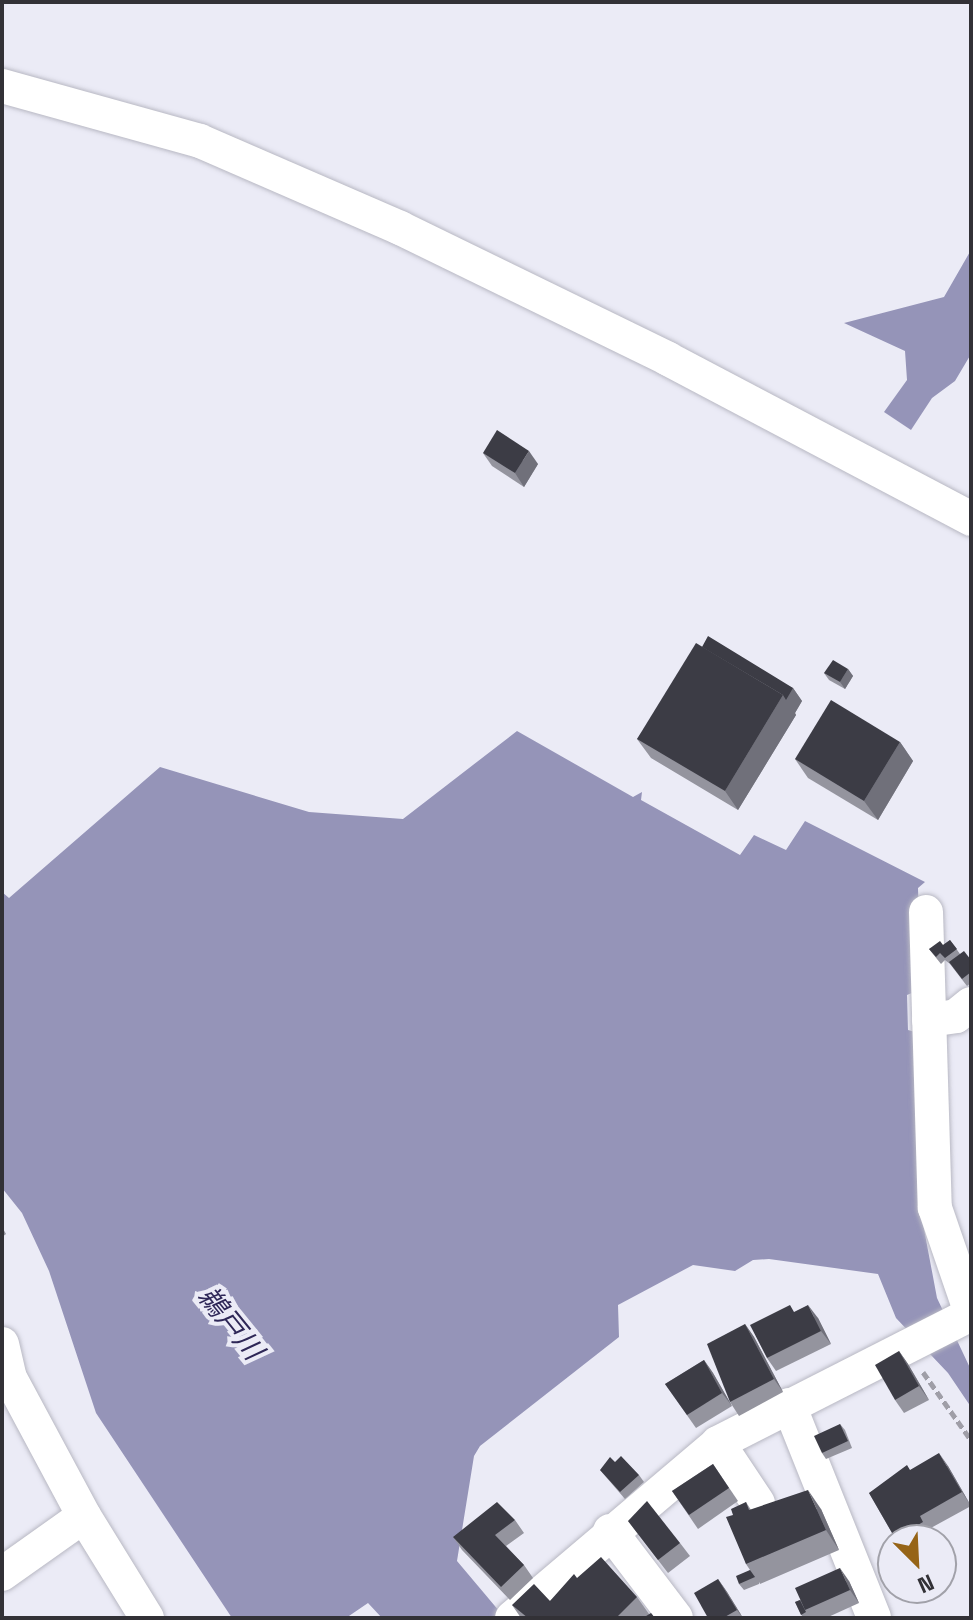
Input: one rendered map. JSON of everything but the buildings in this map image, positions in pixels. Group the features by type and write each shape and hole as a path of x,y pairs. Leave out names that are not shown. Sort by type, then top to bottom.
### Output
{"street":[{"path":"2,86 200,141 400,228 668,359 971,519"},
{"path":"512,1618 610,1531 718,1443 968,1315 935,1208 926,912"},
{"path":"929,1020 956,1016 971,1004"},
{"path":"2,1344 10,1378 84,1516 147,1618"},
{"path":"789,1405 874,1618"},
{"path":"718,1443 758,1503"},
{"path":"2,1574 84,1516"},
{"path":"610,1531 676,1618"}],"path":[{"path":"909,1345 971,1440"}],"water":[{"path":"971,250 971,354 955,381 932,398 911,430 884,412 907,380 905,351 844,323 944,297"},
{"name":"鵜戸川","path":"517,731 633,797 642,792 641,800 740,855 754,835 786,850 805,821 925,882 918,888 921,989 907,995 908,1030 919,1033 921,1213 937,1298 971,1370 971,1407 948,1373 896,1318 878,1274 769,1259 753,1260 735,1271 693,1265 618,1305 619,1337 480,1446 474,1456 457,1561 505,1618 382,1618 368,1603 346,1618 232,1618 96,1413 49,1271 22,1213 2,1188 2,892 9,898 160,767 309,812 403,819"}]}
